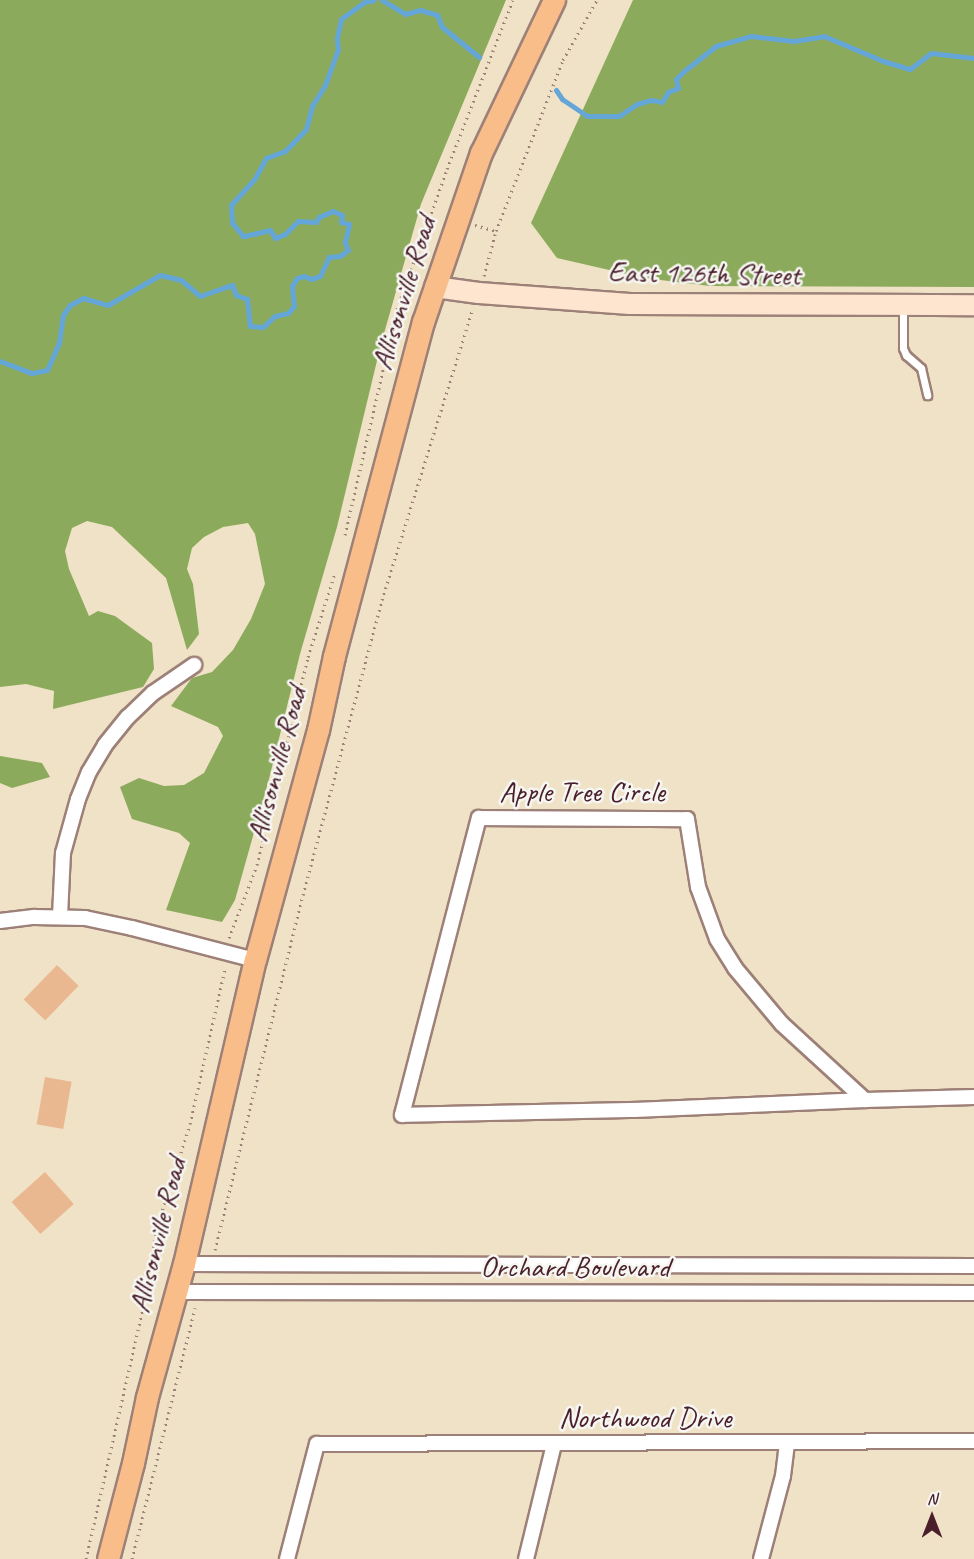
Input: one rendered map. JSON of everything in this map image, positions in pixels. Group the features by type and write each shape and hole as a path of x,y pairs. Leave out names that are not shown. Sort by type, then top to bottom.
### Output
{"main road":[{"name":"Allisonville Road","path":"108,1559 184,1264 255,960 318,730 334,656 423,322 482,153 554,0"},
{"name":"East 126th Street","path":"435,287 479,293 630,304 974,305"}],"street":[{"path":"60,916 63,853 78,799 90,772 105,745 128,717 153,693 194,665"},
{"name":"Apple Tree Circle","path":"479,818 687,819 698,887 717,939 735,968 782,1024 865,1100 634,1110 402,1115 479,818"},
{"path":"0,921 60,916 106,922 255,960"},
{"path":"865,1100 974,1097"},
{"name":"Orchard Boulevard","path":"184,1264 209,1266 974,1266"},
{"name":"Orchard Boulevard","path":"176,1292 200,1294 974,1293"},
{"name":"Northwood Drive","path":"287,1559 317,1444 974,1441"},
{"path":"761,1559 783,1476 787,1443"},
{"path":"526,1559 554,1444"}],"lane":[{"path":"903,304 903,348 906,356 921,368 927,395"}],"path":[{"path":"343,542 397,309 447,170 513,0"},
{"path":"496,231 563,60 597,0"},
{"path":"209,1266 243,1148 327,802 382,600 463,338"},
{"path":"86,1559 146,1295 157,1227 190,1124 228,953 229,936 257,865 308,657 338,564"},
{"path":"132,1559 200,1294"}],"green space":[{"path":"0,0 506,0 421,204 381,344 337,527 300,654 269,779 235,900 222,922 166,910 190,843 179,833 132,819 120,787 139,778 164,786 184,785 204,773 223,736 218,727 171,706 192,678 212,672 233,650 251,619 265,584 255,534 248,523 223,527 204,537 192,548 187,569 193,584 199,634 187,650 166,578 112,527 87,521 72,528 65,551 69,569 89,616 98,611 115,616 152,643 154,669 143,687 53,709 54,691 26,684 0,687"},
{"path":"633,0 974,0 974,287 710,286 644,278 557,258 531,223"},
{"path":"0,756 42,763 50,777 12,788 0,783"}],"building":[{"path":"57,965 79,986 45,1020 24,1000"},
{"path":"45,1077 72,1082 63,1129 37,1124"},
{"path":"45,1172 74,1204 40,1234 12,1202"}],"waterway":[{"path":"0,361 32,373 47,370 59,343 63,315 70,305 83,298 108,305 160,275 181,280 200,296 232,285 236,295 247,299 250,326 263,327 275,316 288,313 294,306 292,286 297,278 304,276 311,279 320,276 329,257 340,256 348,250 345,242 349,224 341,222 342,215 333,211 319,217 316,222 298,221 285,234 275,238 270,230 243,236 232,223 231,205 255,178 266,158 285,151 306,129 312,106 325,85 338,50 337,38 341,19 364,2 374,0"},
{"path":"382,0 405,14 420,10 437,15 442,27 479,57"},
{"path":"556,90 562,99 587,116 619,116 637,104 651,100 662,102 668,92 678,88 676,79 716,46 751,36 794,41 824,36 883,61 910,69 931,53 974,58"}]}
